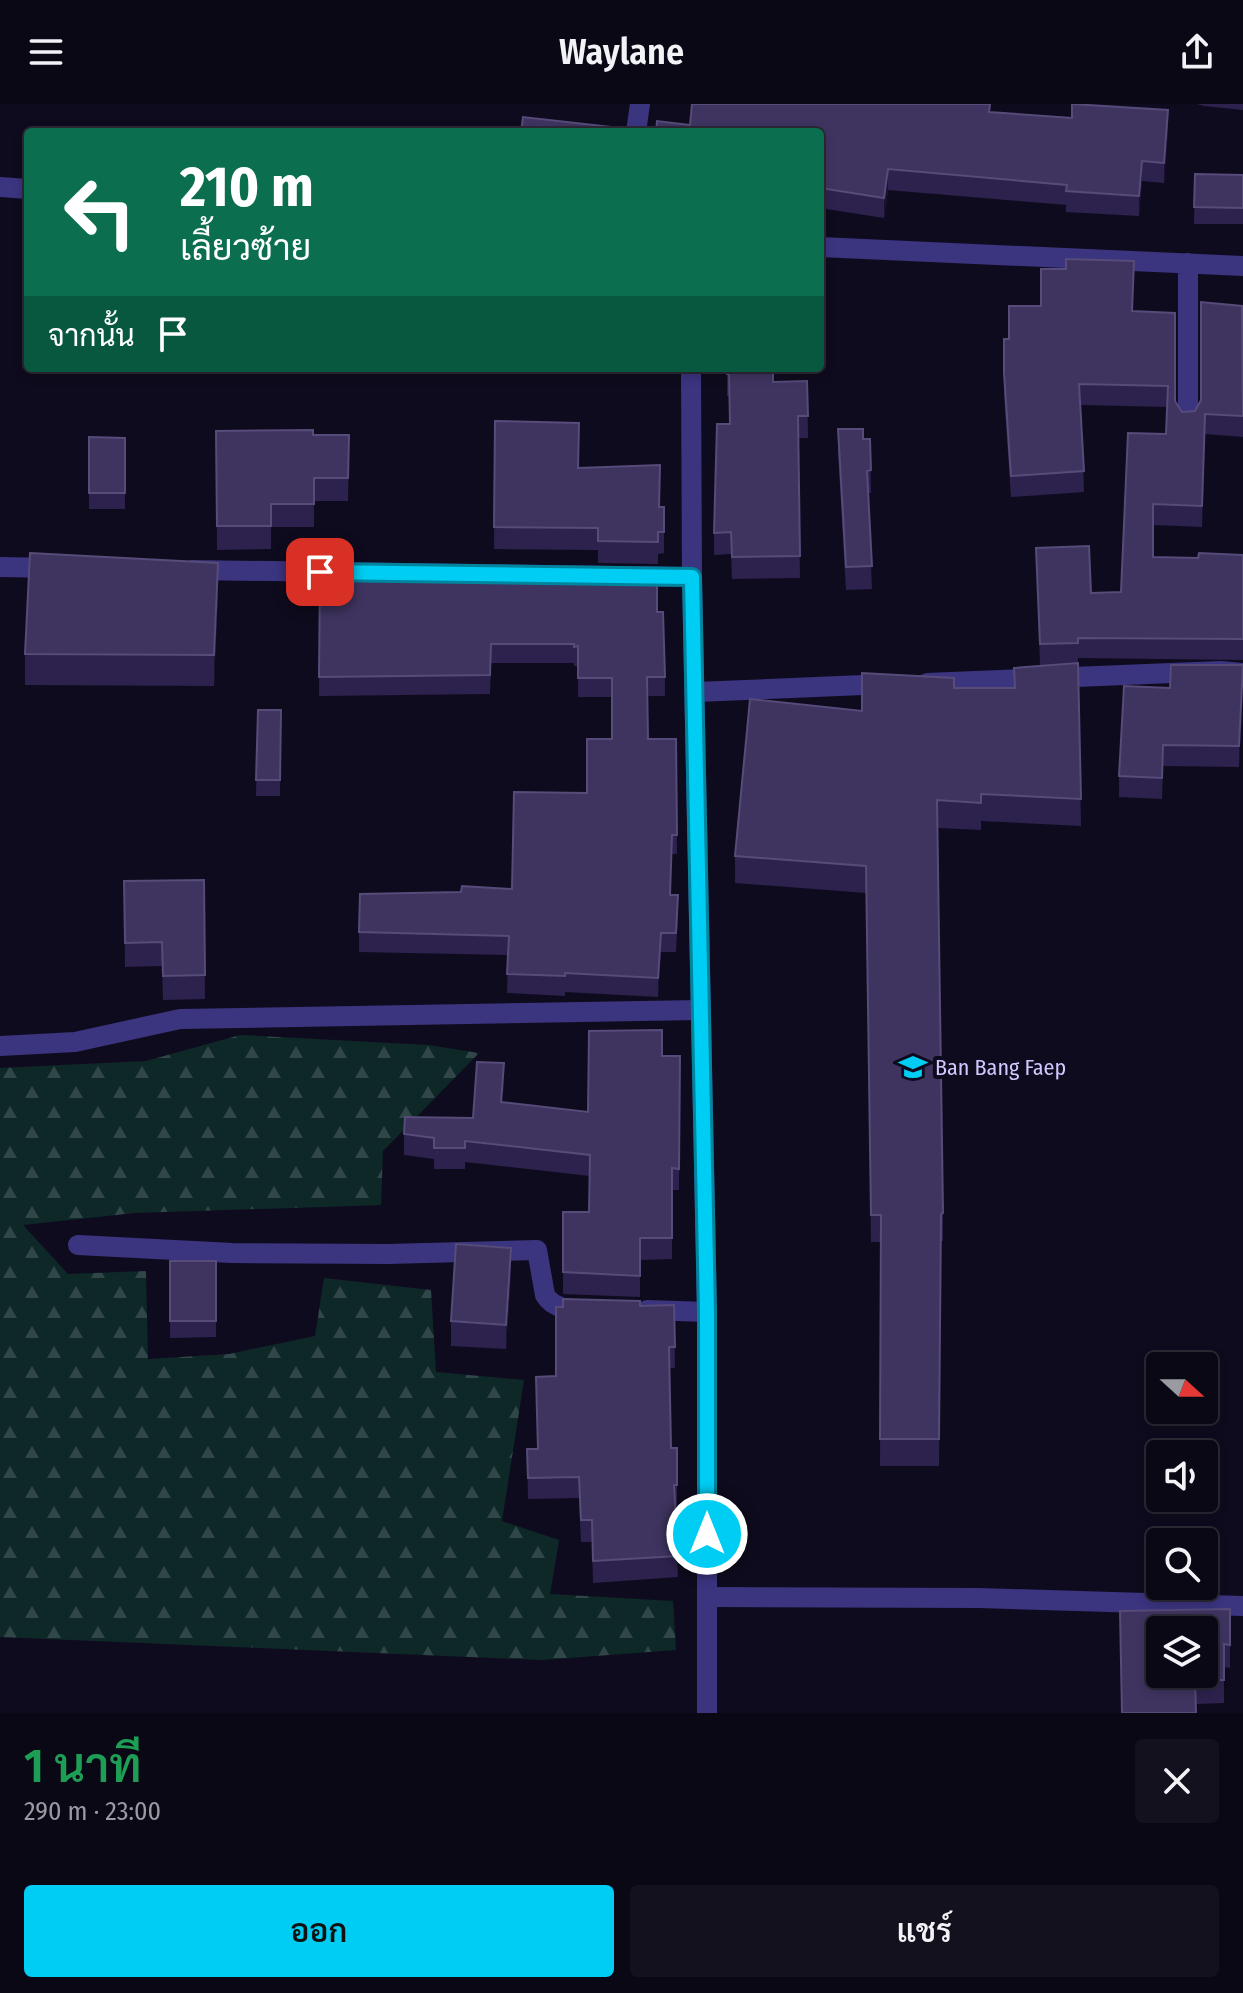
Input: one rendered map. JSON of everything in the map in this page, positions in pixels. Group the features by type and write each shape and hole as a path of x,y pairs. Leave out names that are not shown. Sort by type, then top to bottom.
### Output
{"street":[{"path":"637,128 640,104"},
{"path":"0,187 24,189"},
{"path":"824,247 1243,266"},
{"path":"1188,263 1188,421"},
{"path":"691,372 692,577 707,1312 707,1713"},
{"path":"0,567 72,568"},
{"path":"167,570 692,577"},
{"path":"696,692 1221,671 1243,673"},
{"path":"0,1046 75,1042 180,1019 700,1010"},
{"path":"78,1245 232,1253 388,1254 537,1250 548,1300 567,1309 707,1312"},
{"path":"707,1597 979,1598 1243,1606"}],"green space":[{"path":"240,1035 428,1045 479,1053 383,1151 381,1205 135,1213 23,1225 68,1274 146,1271 148,1359 229,1354 315,1336 324,1278 431,1290 436,1372 524,1380 502,1521 559,1540 550,1594 673,1601 676,1650 542,1660 0,1637 0,1068 146,1061"}],"building":[{"path":"692,104 990,104 989,112 1072,118 1072,104 1168,110 1164,163 1142,161 1139,196 1066,191 1067,185 888,169 884,198 824,189 824,128 656,128 657,121 690,125"},
{"path":"523,117 621,128 522,128"},
{"path":"1195,174 1243,175 1243,208 1194,207"},
{"path":"1066,259 1134,261 1132,311 1175,313 1175,401 1182,412 1195,411 1201,400 1201,302 1242,306 1243,416 1205,414 1202,506 1153,504 1153,557 1198,558 1199,553 1243,555 1243,639 1078,638 1078,643 1040,644 1036,548 1089,546 1091,593 1121,592 1128,433 1166,434 1168,386 1079,384 1084,471 1011,476 1004,373 1004,339 1009,339 1009,306 1041,306 1041,269 1066,269"},
{"path":"773,372 773,382 807,381 808,416 798,416 800,556 732,557 731,532 714,533 717,424 730,424 727,374"},
{"path":"495,421 579,423 578,468 660,465 659,507 664,507 664,532 658,532 658,542 598,541 598,528 494,527"},
{"path":"838,429 863,429 863,439 870,439 871,470 867,471 872,566 846,567"},
{"path":"313,430 313,435 349,435 348,478 314,478 314,504 271,504 271,526 217,526 216,431"},
{"path":"89,437 125,438 125,493 89,493"},
{"path":"30,553 218,563 214,655 25,654"},
{"path":"598,570 657,570 657,612 663,612 665,677 647,677 648,739 676,739 677,835 672,835 670,895 678,895 676,933 661,933 658,978 565,973 565,976 507,974 509,936 359,932 360,894 461,892 462,886 512,889 514,792 587,793 587,739 612,739 612,678 578,678 578,646 574,647 574,644 491,644 490,675 319,677 320,577 492,577 492,581 598,576"},
{"path":"1078,663 1081,799 981,794 981,803 937,800 943,1213 939,1439 880,1439 881,1215 871,1215 866,866 735,856 750,699 862,711 862,673 954,678 954,688 1015,688 1014,668"},
{"path":"1171,665 1243,665 1239,746 1163,745 1162,778 1119,776 1124,686 1170,688"},
{"path":"258,710 281,710 280,780 256,780"},
{"path":"204,880 205,975 163,976 162,942 125,943 124,881"},
{"path":"662,1030 662,1056 680,1056 679,1169 672,1168 672,1238 640,1238 640,1276 563,1272 563,1212 589,1212 590,1155 465,1141 465,1148 434,1148 434,1138 404,1134 405,1117 473,1118 477,1062 504,1063 501,1102 588,1112 589,1031"},
{"path":"456,1244 511,1248 506,1325 451,1321"},
{"path":"170,1261 216,1261 216,1321 170,1321"},
{"path":"563,1299 640,1301 640,1306 674,1305 675,1347 669,1347 671,1448 677,1448 677,1485 674,1485 678,1556 593,1561 592,1520 581,1520 579,1477 528,1478 527,1449 538,1449 536,1377 556,1376 556,1307 563,1307"},
{"path":"1230,1609 1230,1645 1224,1644 1224,1680 1218,1680 1218,1616 1146,1616 1146,1688 1195,1688 1196,1713 1122,1713 1120,1611"}],"place":[{"name":"Ban Bang Faep","path":"913,1067"}],"route":[{"path":"320,572 692,577 707,1312 707,1534"}]}
